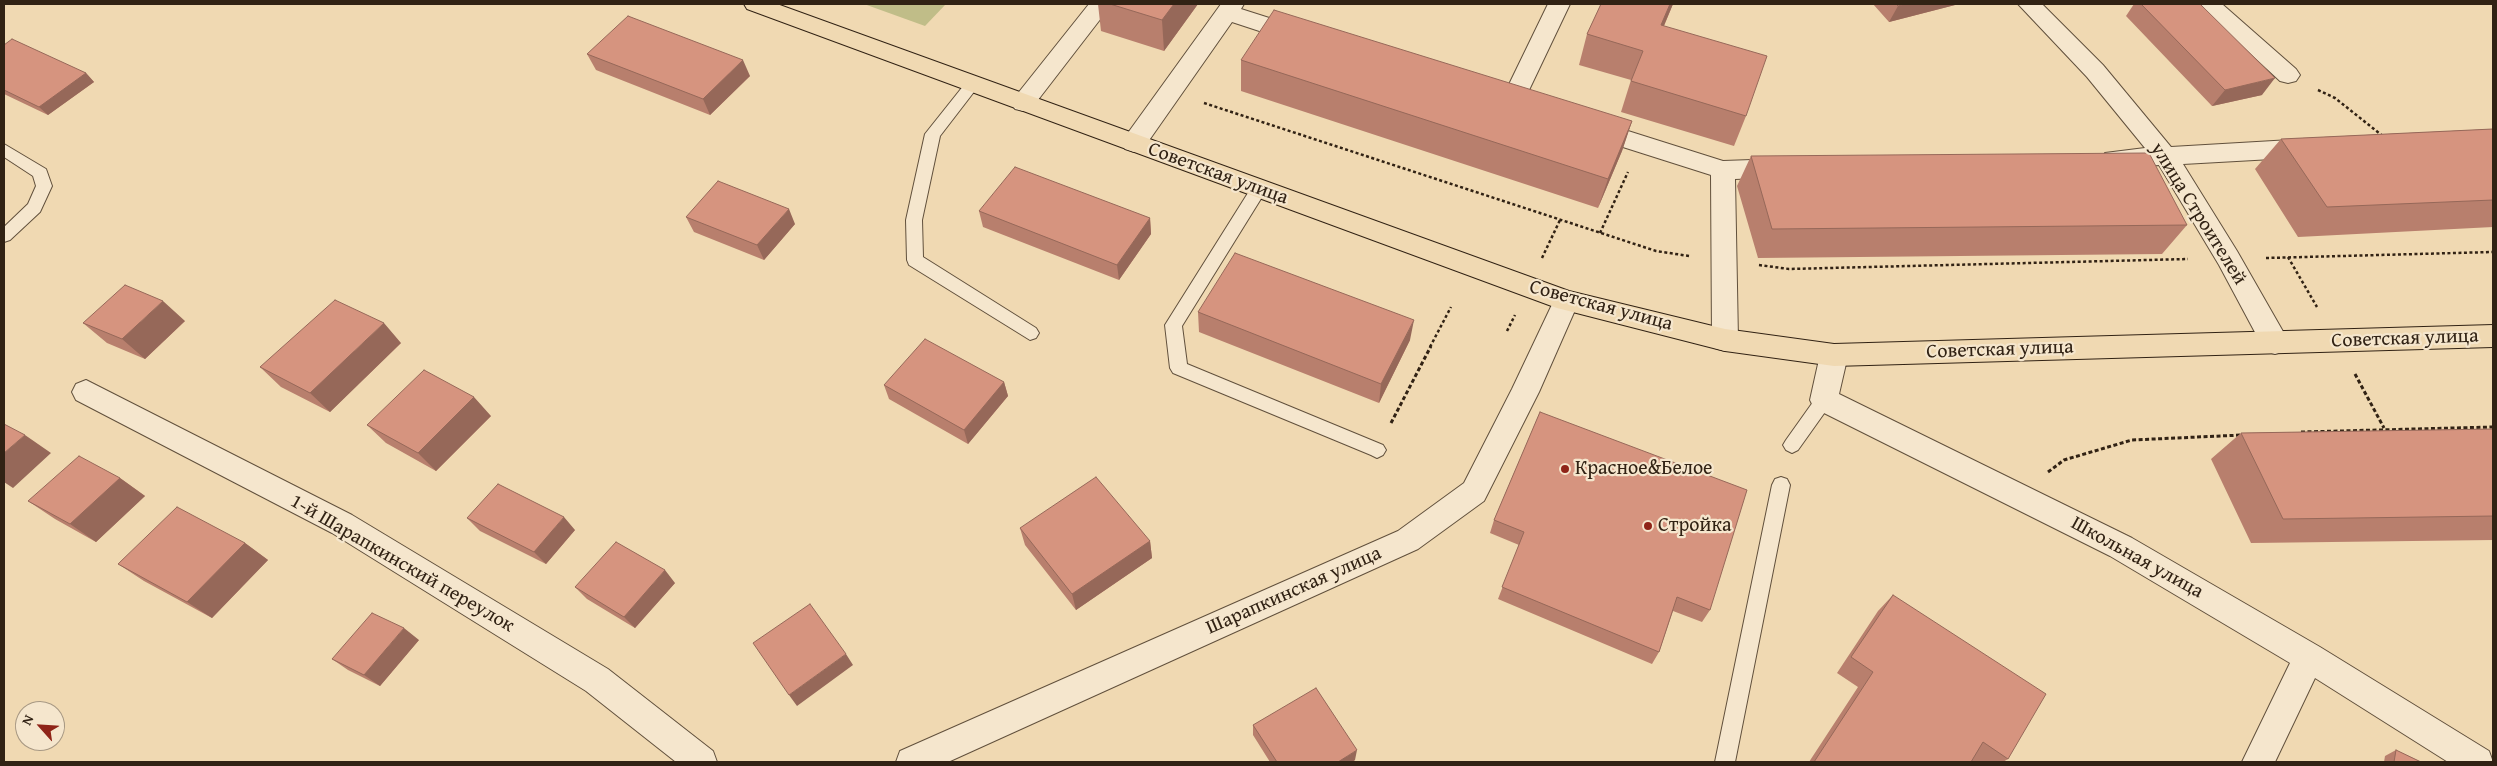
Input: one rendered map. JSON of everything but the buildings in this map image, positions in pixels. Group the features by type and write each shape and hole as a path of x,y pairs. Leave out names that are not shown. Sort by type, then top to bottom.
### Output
{"main road":[{"name":"Советская улица","path":"755,4 1566,301 1725,340 1834,355 2493,336"}],"street":[{"path":"1023,103 1101,4"},
{"path":"1512,103 1559,4"},
{"name":"улица Строителей","path":"2029,4 2095,71 2166,157 2228,258 2274,343"},
{"path":"2208,4 2288,75"},
{"path":"1134,144 1230,8 1322,43"},
{"path":"1567,120 1723,170 1804,168"},
{"path":"2089,159 2166,157 2334,146"},
{"path":"1723,170 1725,340"},
{"name":"Шарапкинская улица","path":"912,762 1408,540 1474,492 1525,392 1566,301"},
{"path":"1824,400 1834,355"},
{"name":"1-й Шарапкинский переулок","path":"86,392 342,524 598,680 701,762"},
{"name":"Школьная улица","path":"1824,400 2122,547 2309,657 2477,762"},
{"path":"2258,762 2309,657"}],"lane":[{"path":"973,84 933,134 914,220 915,260 1030,334"},
{"path":"4,150 40,172 44,186 34,208 4,236"},
{"path":"1259,189 1173,325 1179,368 1377,450"},
{"path":"1792,445 1824,400"},
{"path":"1725,762 1781,485"}],"path":[{"path":"2288,75 2334,98 2392,143"},
{"path":"1171,92 1656,251 1789,269 2493,252"},
{"path":"1600,233 1640,144"},
{"path":"1377,450 1451,307"},
{"path":"2297,432 2493,427"},
{"path":"2018,496 2064,460 2132,440 2248,434"}],"shaded area":[{"path":"864,4 946,4 925,26"}],"place":[{"name":"Красное&Белое","path":"1565,469"},
{"name":"Стройка","path":"1648,526"}]}
